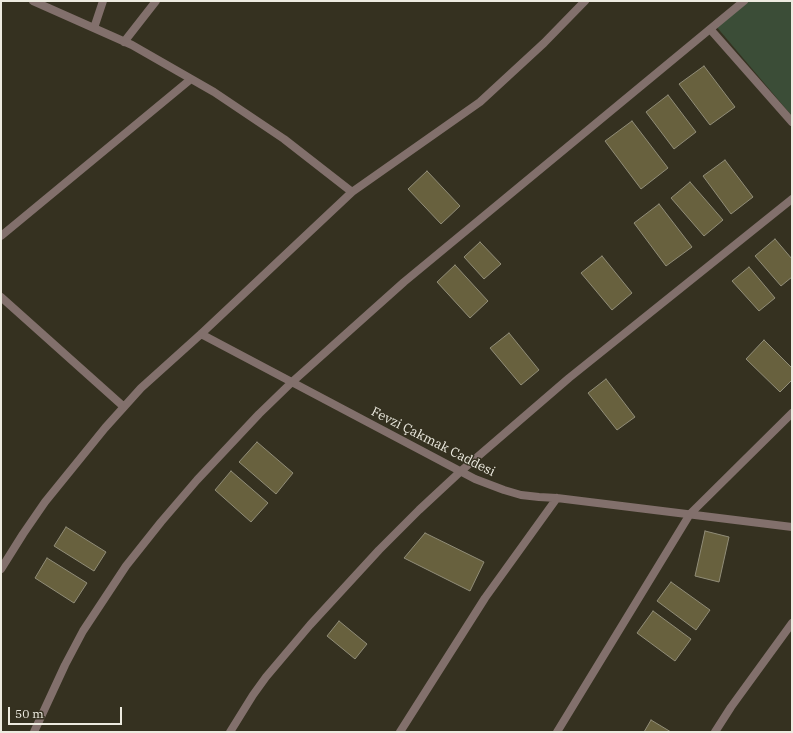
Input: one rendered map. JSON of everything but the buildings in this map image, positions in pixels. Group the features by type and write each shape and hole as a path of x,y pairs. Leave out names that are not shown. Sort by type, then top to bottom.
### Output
{"street":[{"path":"33,1 124,42 192,78 278,135 352,192"},
{"path":"94,28 103,1"},
{"path":"124,42 156,1"},
{"path":"1,569 23,534 80,458 141,388 201,334 352,192 480,102 544,43 585,1"},
{"path":"34,732 65,665 83,631 126,566 197,480 248,425 291,382 404,282 744,1"},
{"path":"710,29 792,122"},
{"path":"1,236 192,78"},
{"path":"230,732 266,677 340,591 414,515 461,471 632,326 792,198"},
{"path":"1,297 124,407"},
{"name":"Fevzi Çakmak Caddesi","path":"201,334 475,479 504,490 521,494 792,527"},
{"path":"557,732 690,514 792,413"},
{"path":"400,732 485,598 557,498"},
{"path":"715,732 792,623"}],"green space":[{"path":"744,1 792,1 792,116 715,25"}]}
